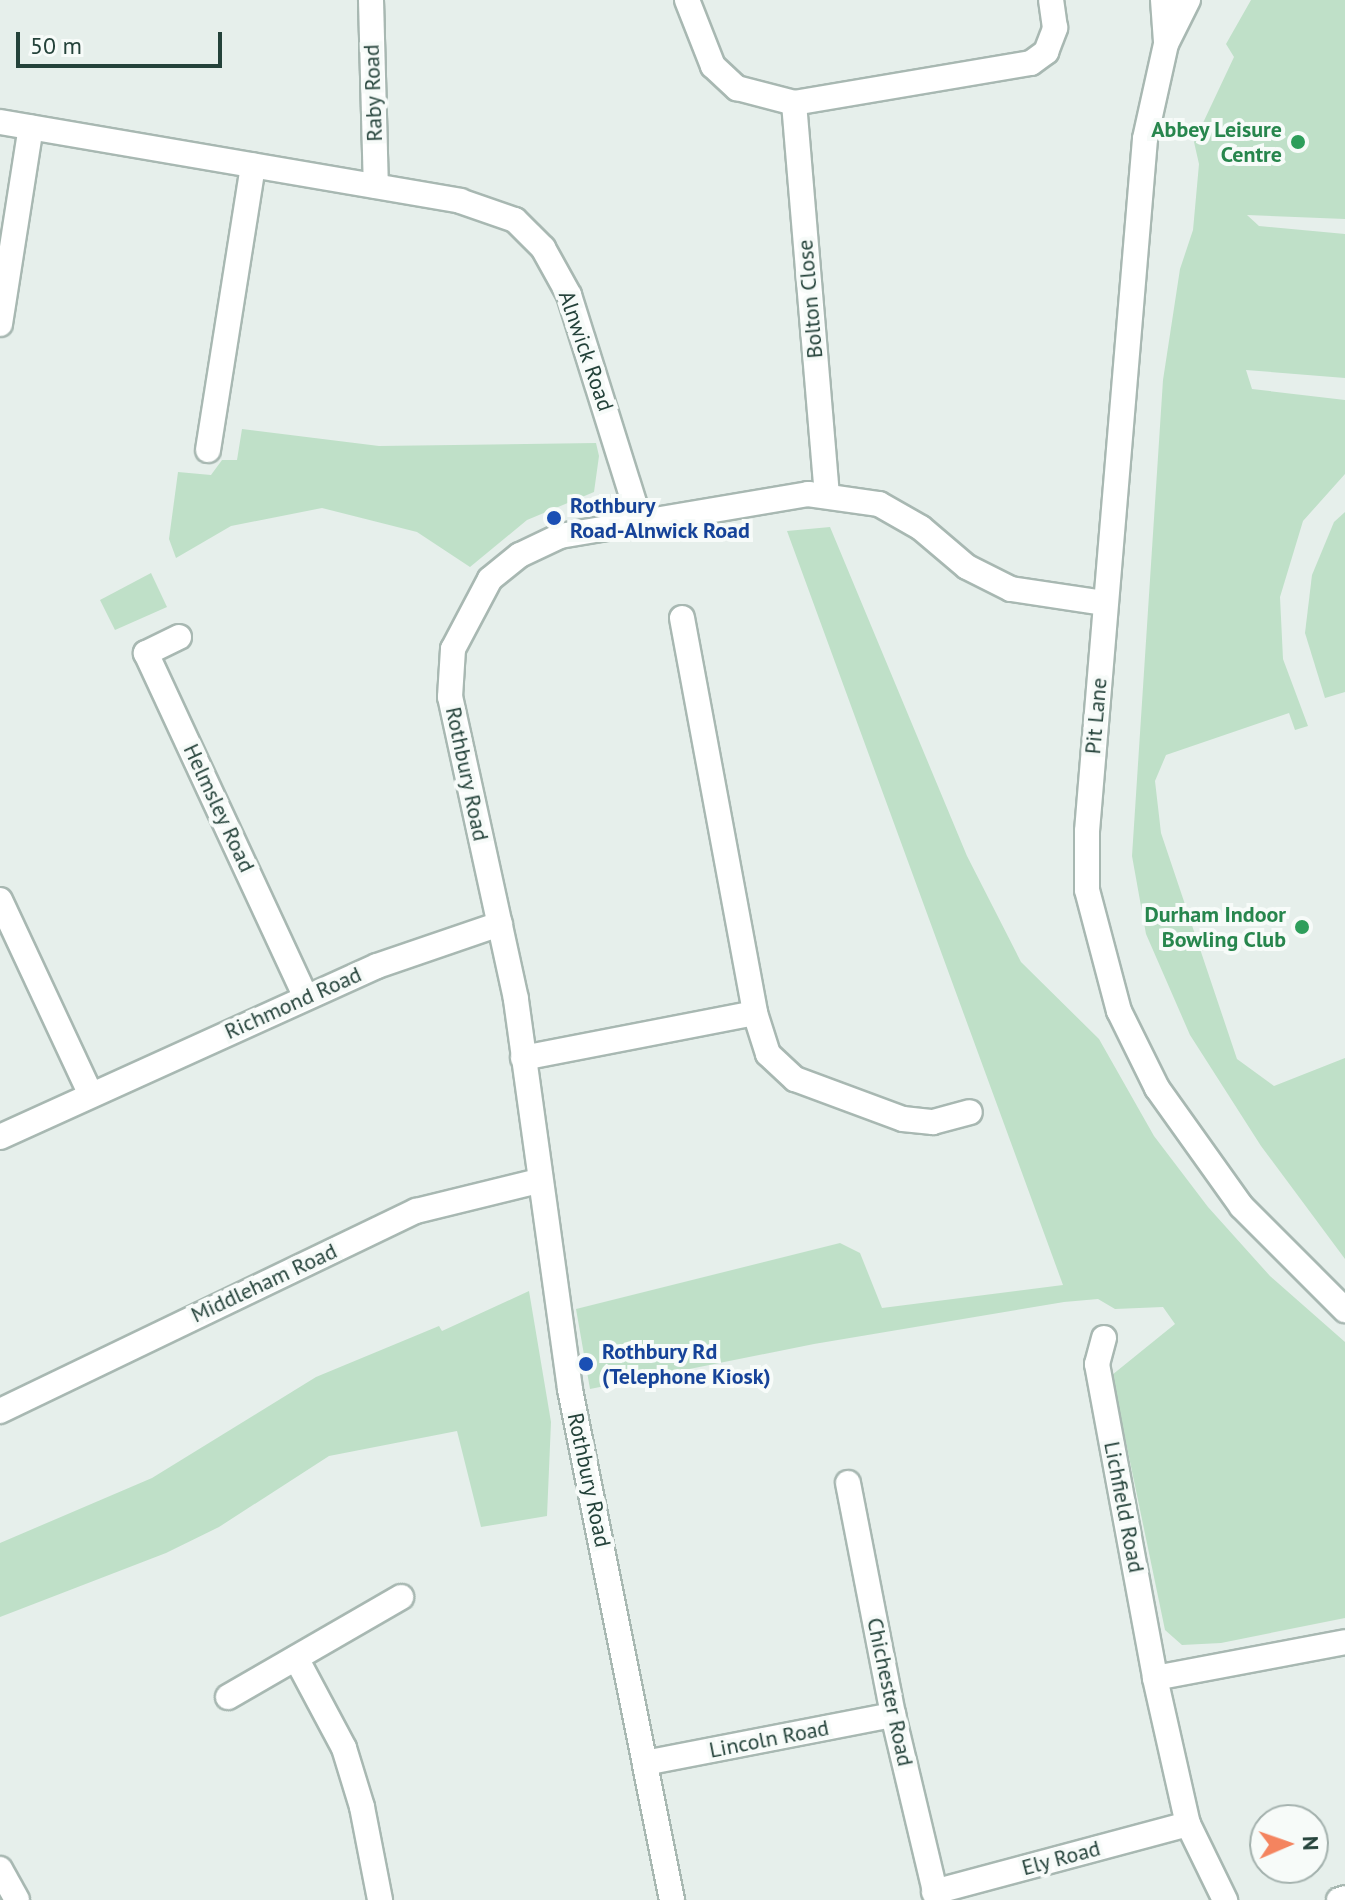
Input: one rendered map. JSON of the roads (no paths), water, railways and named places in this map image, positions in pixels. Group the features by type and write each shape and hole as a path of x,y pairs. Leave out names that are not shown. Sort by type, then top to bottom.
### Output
{"street":[{"name":"Raby Road","path":"371,0 376,186"},
{"path":"687,0 713,66 737,88 794,103 1031,63 1046,52 1055,28 1051,0"},
{"path":"1163,0 1166,44"},
{"path":"1166,44 1188,0"},
{"name":"Pit Lane","path":"1166,44 1145,139 1087,831 1087,890 1119,1011 1157,1088 1242,1207 1345,1310"},
{"name":"Bolton Close","path":"794,103 827,495"},
{"name":"Alnwick Road","path":"0,122 460,201 515,220 543,248 569,295 640,522"},
{"path":"0,324 31,127"},
{"path":"208,450 253,166"},
{"name":"Rothbury Road","path":"672,1900 570,1389 538,1181 523,1058 500,924 450,697 453,649 490,579 520,555 560,536 827,495 859,498 901,514 967,567 1011,589 1105,603"},
{"path":"682,618 755,1013 768,1054 795,1079 903,1119 933,1122 970,1112"},
{"name":"Helmsley Road","path":"179,637 146,653 306,997"},
{"path":"0,900 90,1093"},
{"name":"Richmond Road","path":"0,1137 90,1093 377,966 500,924"},
{"path":"523,1058 755,1013"},
{"name":"Middleham Road","path":"0,1411 416,1211 538,1181"},
{"name":"Lichfield Road","path":"1104,1338 1097,1364 1155,1678 1188,1824 1225,1900"},
{"name":"Chichester Road","path":"848,1483 893,1715 936,1896"},
{"path":"228,1697 401,1597"},
{"path":"1155,1678 1345,1642"},
{"path":"296,1658 344,1748 362,1807 380,1900"},
{"name":"Lincoln Road","path":"645,1763 893,1715"},
{"name":"Ely Road","path":"936,1896 1188,1824"},
{"path":"0,1869 17,1900"},
{"path":"1339,1900 1345,1898"}],"place":[{"name":"Abbey Leisure Centre","path":"1298,142"},
{"name":"Rothbury Road-Alnwick Road","path":"554,518"},
{"name":"Durham Indoor Bowling Club","path":"1302,927"},
{"name":"Rothbury Rd (Telephone Kiosk)","path":"586,1364"}]}
